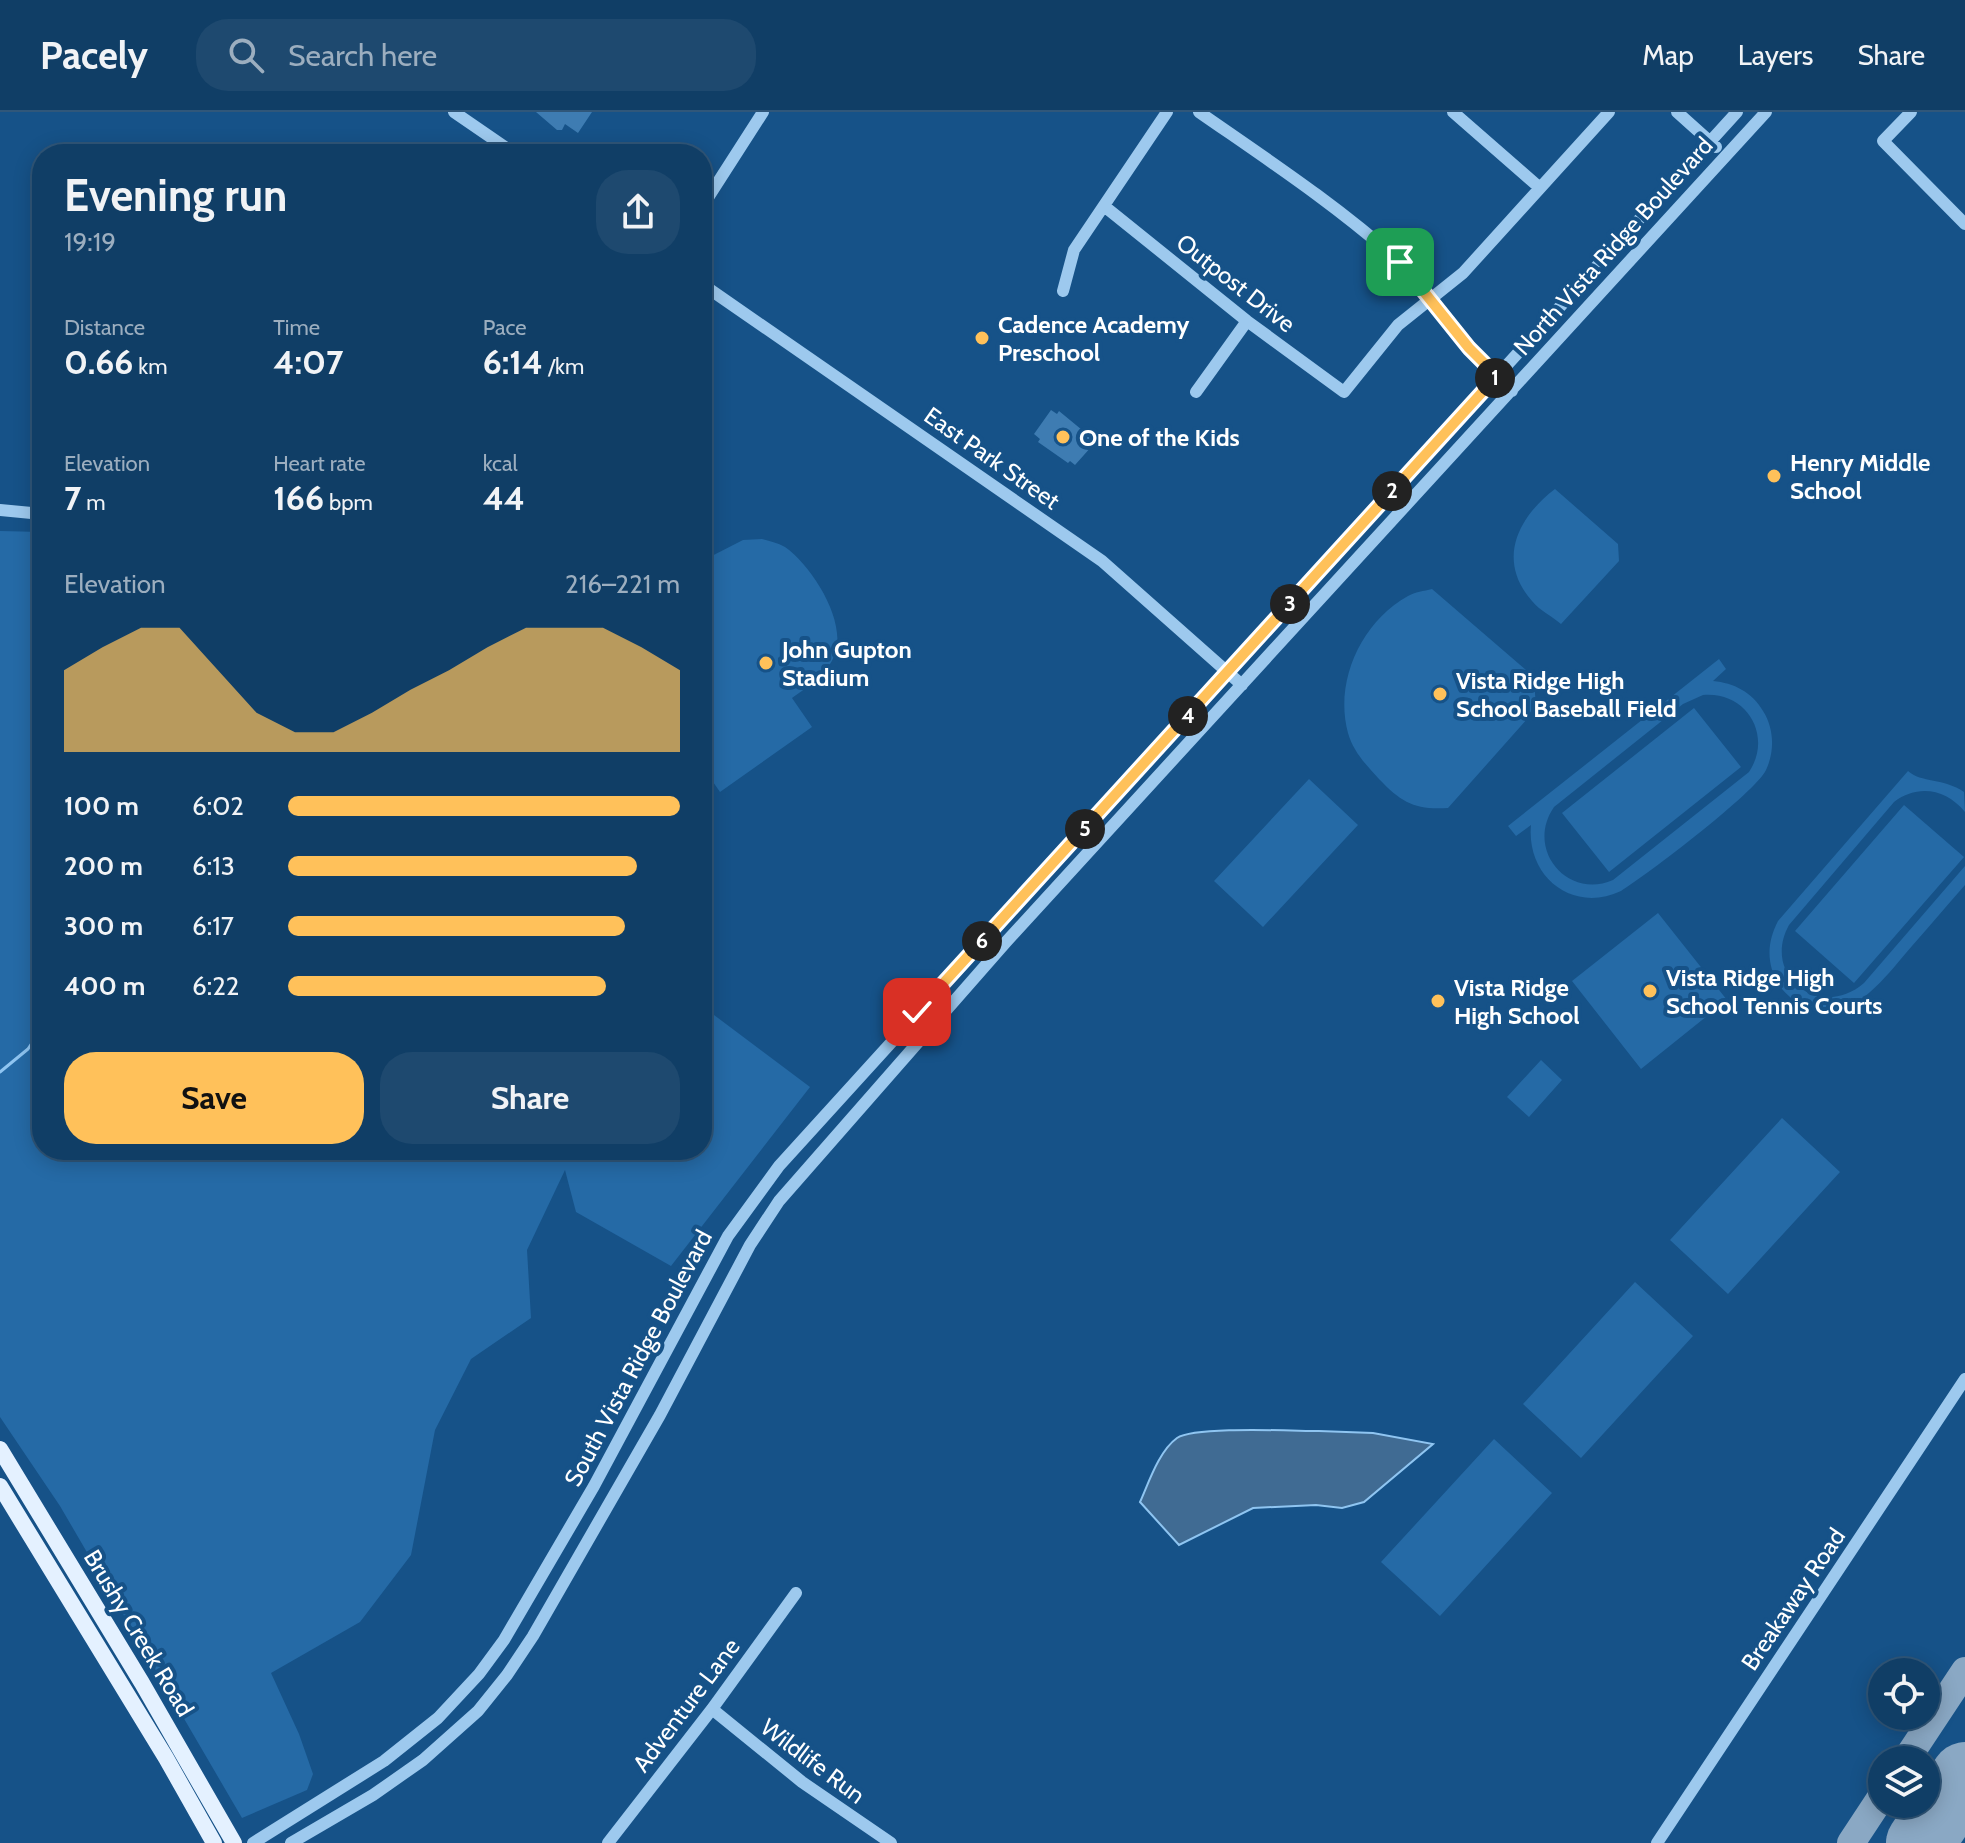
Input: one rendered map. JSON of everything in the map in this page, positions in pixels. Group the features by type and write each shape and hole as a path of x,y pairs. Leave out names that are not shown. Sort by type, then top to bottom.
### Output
{"main road":[{"name":"Brushy Creek Road","path":"0,1449 234,1843"},
{"path":"4,1493 25,1490"},
{"name":"Brushy Creek Road","path":"4,1493 166,1758 214,1843"}],"street":[{"path":"454,112 500,144"},
{"path":"712,191 763,112"},
{"path":"1063,291 1074,250 1167,112"},
{"path":"1199,112 1331,203 1400,262 1512,391"},
{"path":"1453,112 1540,188"},
{"path":"1429,298 1463,273 1609,112"},
{"path":"1677,112 1725,154"},
{"name":"North Vista Ridge Boulevard","path":"1049,868 1737,112"},
{"name":"North Vista Ridge Boulevard","path":"1072,870 1766,112"},
{"path":"1911,112 1883,141 1965,224"},
{"name":"Outpost Drive","path":"1104,206 1247,321 1344,392 1398,325 1429,298"},
{"name":"East Park Street","path":"712,291 1102,561 1242,685"},
{"path":"1196,392 1247,321"},
{"path":"0,510 32,513"},
{"name":"South Vista Ridge Boulevard","path":"253,1843 396,1752 438,1718 479,1674 540,1580 728,1236 758,1192 1049,868"},
{"name":"South Vista Ridge Boulevard","path":"291,1843 373,1795 423,1760 478,1711 507,1675 541,1623 660,1415 750,1245 779,1201 1072,870"},
{"name":"Breakaway Road","path":"1657,1843 1965,1379"},
{"name":"Adventure Lane","path":"608,1843 712,1709 796,1593"},
{"name":"Wildlife Run","path":"712,1709 802,1782 891,1843"}],"shaded area":[{"path":"1555,489 1618,544 1619,561 1561,624 1535,605 1521,586 1514,555 1522,526"},
{"path":"0,531 32,532 32,1160 712,1160 712,1014 810,1087 671,1266 576,1212 565,1170 527,1250 531,1318 471,1359 435,1430 411,1555 360,1622 271,1673 299,1734 313,1774 307,1790 242,1818 60,1506 0,1417"},
{"name":"John Gupton Stadium","path":"762,539 776,543 785,547 806,567 832,611 837,641 835,654 827,668 792,698 812,727 720,792 712,780 712,556 743,540"},
{"name":"Vista Ridge High School Baseball Field","path":"1432,589 1534,677 1536,709 1448,808 1418,806 1387,787 1353,746 1345,714 1348,674 1365,637 1391,607 1411,595"},
{"path":"1719,659 1726,669 1713,681 1735,686 1748,694 1759,704 1767,718 1771,732 1771,755 1758,781 1700,833 1621,891 1586,898 1556,886 1536,860 1531,844 1531,825 1516,836 1508,826","holes":["1703,695 1732,700 1752,718 1758,744 1749,772 1613,880 1596,884 1580,883 1566,877 1555,867 1545,839 1546,823 1554,807 1683,704"]},
{"path":"1694,708 1741,767 1609,872 1562,813"},
{"path":"1908,771 1964,792 1965,812 1949,798 1931,792 1913,793 1894,802 1789,925 1782,944 1783,961 1789,976 1814,995 1830,997 1847,994 1864,983 1965,866 1965,885 1868,994 1840,1010 1824,1012 1808,1008 1785,992 1775,977 1770,953 1774,929"},
{"path":"1309,779 1358,825 1263,927 1214,881"},
{"path":"1904,805 1964,857 1854,983 1795,931"},
{"name":"Vista Ridge High School Tennis Courts","path":"1658,913 1727,1000 1641,1069 1572,981"},
{"path":"1541,1060 1562,1080 1529,1117 1507,1097"},
{"path":"1782,1118 1840,1172 1728,1294 1670,1240"},
{"path":"1635,1282 1693,1336 1581,1458 1523,1404"},
{"path":"1267,1430 1373,1433 1433,1444 1364,1502 1342,1508 1316,1505 1253,1508 1179,1545 1140,1502 1160,1459 1177,1438 1187,1434"},
{"path":"1494,1439 1552,1493 1440,1616 1381,1562"}],"building":[{"path":"536,112 592,112 578,133 565,124 562,130 557,130"},
{"name":"One of the Kids","path":"1051,410 1057,414 1059,411 1093,439 1092,446 1075,465 1038,442 1040,439 1034,434"}],"waterway":[{"path":"0,1072 32,1043"}],"taxiway":[{"path":"1915,1746 1965,1671"},
{"path":"1851,1843 1868,1817"}],"runway":[{"path":"1920,1843 1965,1776"}],"place":[{"name":"Cadence Academy Preschool","path":"982,338"},
{"name":"One of the Kids","path":"1063,437"},
{"name":"Henry Middle School","path":"1774,476"},
{"name":"John Gupton Stadium","path":"766,663"},
{"name":"Vista Ridge High School Baseball Field","path":"1440,694"},
{"name":"Vista Ridge High School Tennis Courts","path":"1650,991"},
{"name":"Vista Ridge High School","path":"1438,1001"}],"route":[{"path":"917,1012 1497,376 1469,348 1400,262"}]}
